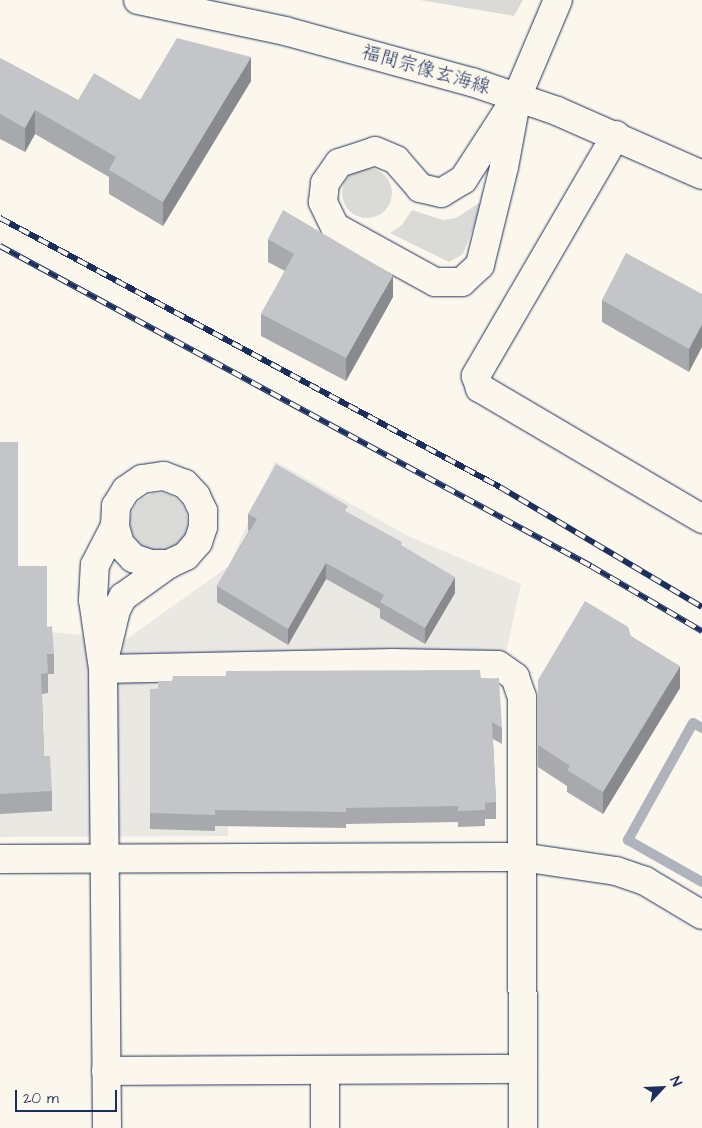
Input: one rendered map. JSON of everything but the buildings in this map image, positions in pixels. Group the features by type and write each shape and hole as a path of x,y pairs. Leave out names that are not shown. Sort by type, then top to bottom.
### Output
{"street":[{"name":"福間宗像玄海線","path":"138,0 285,31 517,97 616,135 702,175"},
{"path":"517,97 504,167 480,265 462,282 435,282 335,226 323,202 325,183 339,163 375,151 396,160 420,188 441,193 463,180 517,97 558,0"},
{"path":"616,135 476,376 480,388 702,519"},
{"path":"103,669 113,624 124,597 169,564 186,556 198,542 203,527 203,510 196,496 184,484 164,476 142,479 126,490 116,506 115,526 120,544 133,558 151,564 169,564"},
{"path":"107,1128 103,669 93,600 95,565 115,526"},
{"path":"103,669 393,663 498,665 515,677 522,698 523,1128"},
{"path":"0,859 521,857 616,871 645,881 702,915"},
{"path":"106,1071 523,1069"},
{"path":"325,1071 325,1128"}],"shaded area":[{"path":"420,0 523,0 514,16"},
{"path":"367,168 377,170 385,175 390,183 392,193 390,203 385,211 377,216 367,218 357,216 349,211 344,203 342,193 344,183 349,175 357,170"},
{"path":"479,203 482,205 463,254 449,262 390,233 402,225 412,210 443,220 456,218"},
{"path":"275,461 406,535 521,584 500,680 226,761 228,836 0,837 0,630 65,633 124,641 229,566"},
{"path":"153,493 165,493 180,501 188,516 188,528 180,543 165,551 153,551 138,543 130,528 130,516 138,501"}],"waterway":[{"path":"702,728 693,723 628,840 702,882"}],"railway":[{"path":"0,218 500,487 702,607"},
{"path":"0,246 591,566 702,631"}]}
